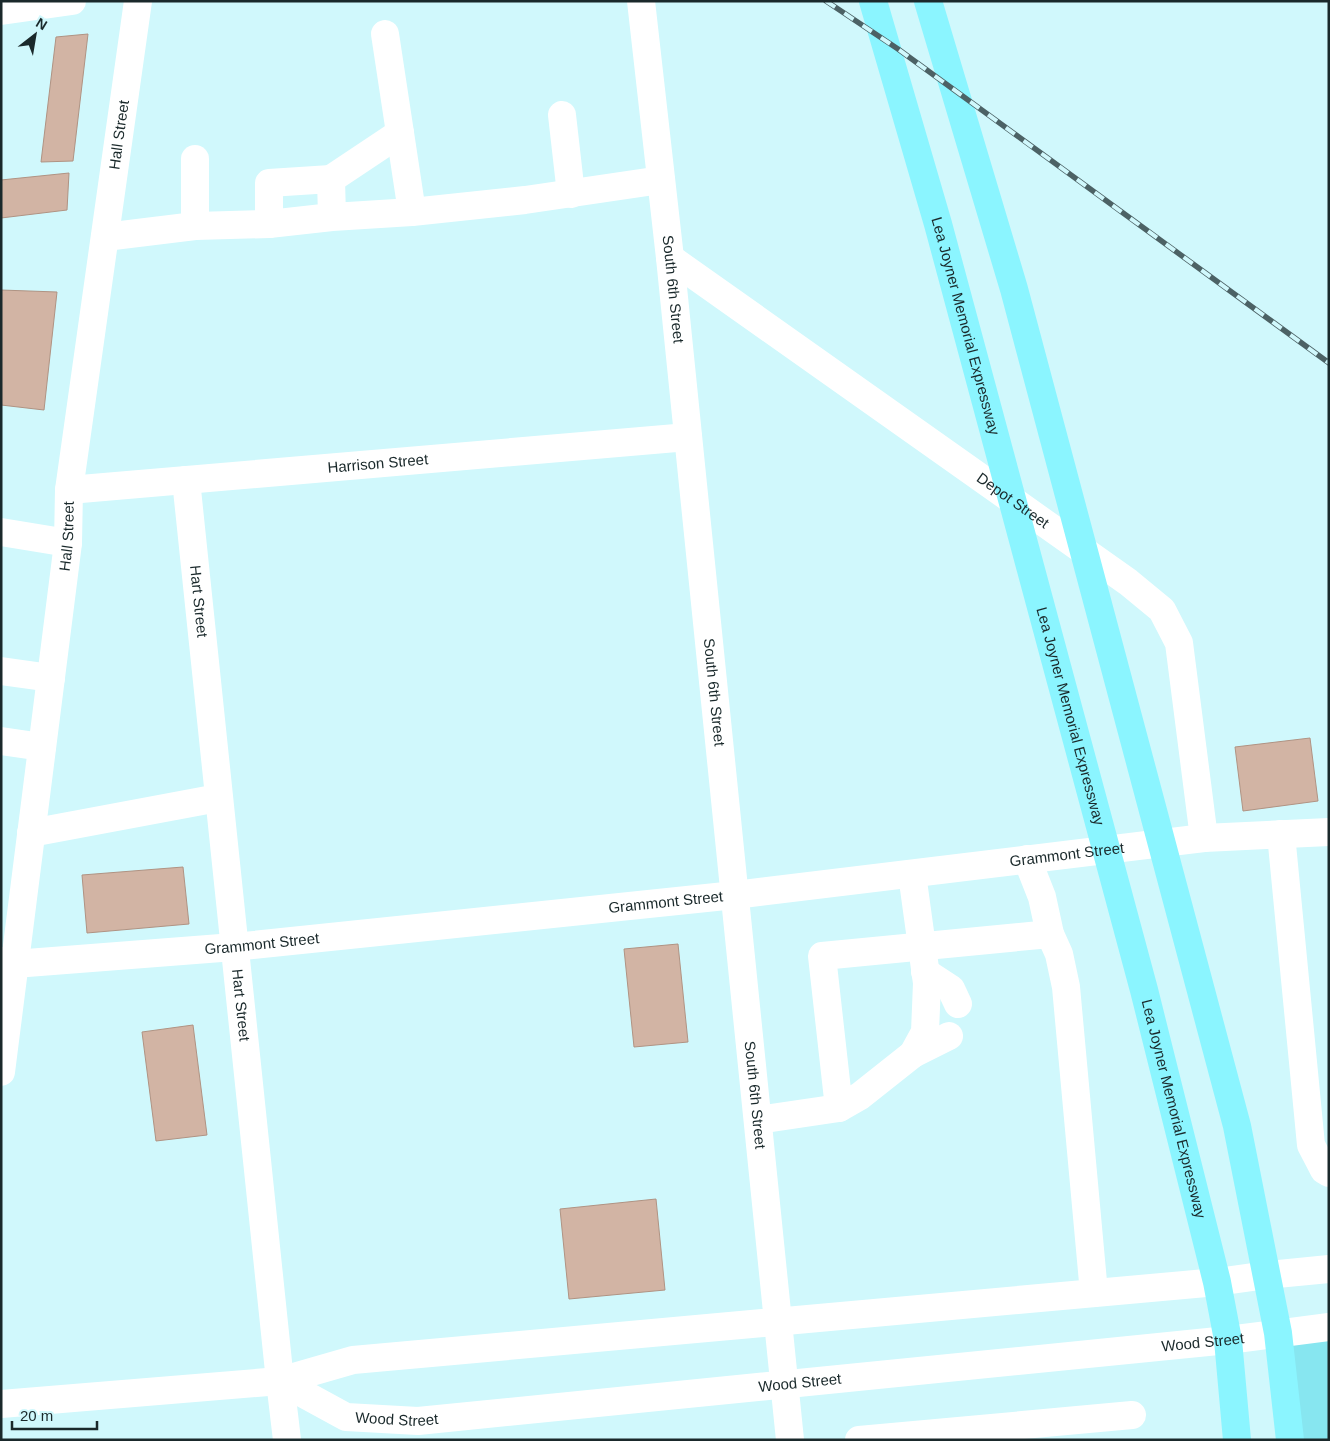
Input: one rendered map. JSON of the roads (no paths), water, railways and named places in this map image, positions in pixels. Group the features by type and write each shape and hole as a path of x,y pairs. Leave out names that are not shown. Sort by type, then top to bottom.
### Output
{"main road":[{"name":"Lea Joyner Memorial Expressway","path":"873,1 941,233 1141,980 1217,1282 1228,1340 1236,1440"},
{"path":"928,1 1014,289 1237,1126 1278,1333 1290,1440"}],"street":[{"path":"1,11 72,1"},
{"name":"Hall Street","path":"1,1072 8,963 31,833 68,543 69,490 138,1"},
{"name":"South 6th Street","path":"641,1 670,258 790,1440"},
{"path":"385,34 412,212"},
{"path":"562,115 570,194"},
{"path":"269,224 269,183 331,179 400,133"},
{"path":"195,159 195,226"},
{"path":"331,179 332,217"},
{"path":"105,237 195,226 269,224 332,217 412,212 525,200 661,180"},
{"name":"Depot Street","path":"670,258 1120,577 1162,610 1179,643 1204,838"},
{"name":"Harrison Street","path":"69,490 688,437"},
{"name":"Hart Street","path":"186,480 287,1440"},
{"path":"1,532 68,543"},
{"path":"1,671 51,678"},
{"path":"1,741 42,747"},
{"path":"31,833 218,798"},
{"name":"Grammont Street","path":"8,963 234,947 735,894 1204,838 1329,832"},
{"path":"1281,834 1311,1145 1324,1170 1329,1173"},
{"path":"1028,859 1042,897 1050,934 1058,954 1066,987 1094,1293"},
{"path":"912,874 926,983 925,1032 913,1054"},
{"path":"839,1108 822,956 923,959 1050,934"},
{"path":"923,959 951,989 958,1004"},
{"path":"758,1120 839,1108 860,1096 913,1054 949,1036"},
{"path":"1,1404 280,1381 353,1360 1217,1282 1267,1274 1329,1268"},
{"name":"Wood Street","path":"280,1381 346,1417 418,1421 1228,1340 1329,1327"},
{"path":"859,1440 1132,1415"}],"railway":[{"path":"826,1 898,49 1329,363"}]}
